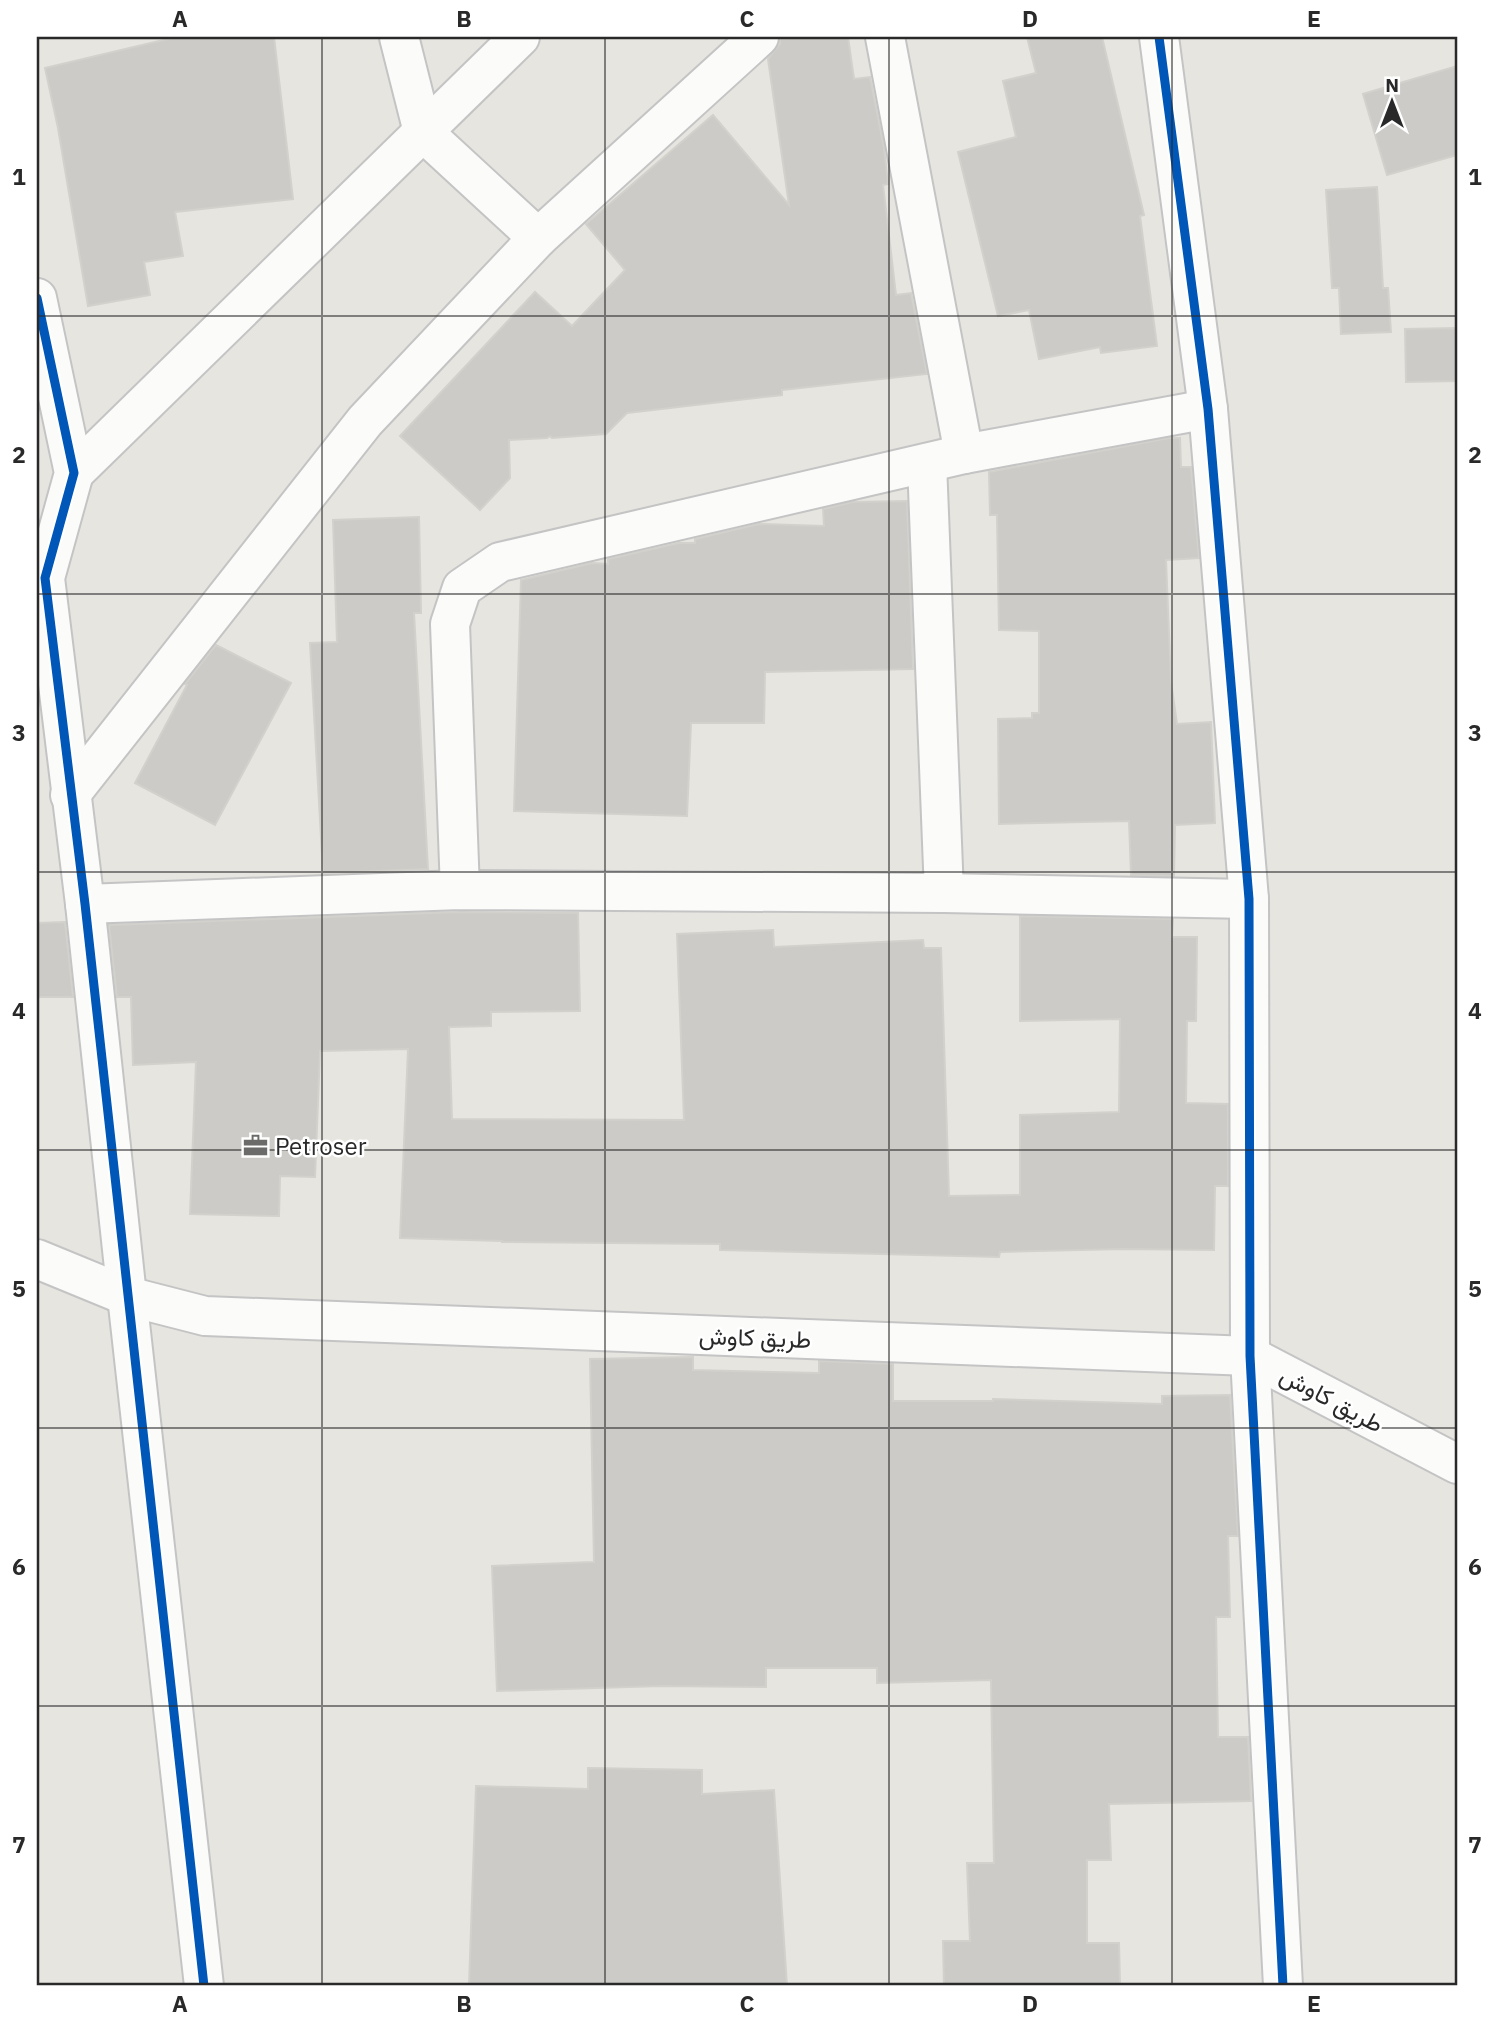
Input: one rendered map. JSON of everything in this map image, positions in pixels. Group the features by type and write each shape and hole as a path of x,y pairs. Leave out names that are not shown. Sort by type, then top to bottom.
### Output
{"street":[{"path":"399,37 422,132 538,238"},
{"path":"74,473 520,37"},
{"path":"71,795 365,421 538,238 759,37"},
{"path":"885,37 964,454"},
{"path":"1158,37 1208,409 1249,899 1250,1356 1283,1986"},
{"path":"37,298 74,473 46,578 85,904 204,1986"},
{"path":"460,890 450,624 462,588 500,562 964,454 1208,409"},
{"path":"927,463 944,893"},
{"path":"85,904 460,890 944,893 1249,899"},
{"name":"طريق كاوش","path":"37,1259 127,1296 205,1316 1250,1356 1457,1464"}],"building":[{"path":"176,37 274,37 293,199 175,212 183,256 144,262 150,295 88,306 58,128 45,68"},
{"path":"848,37 854,79 870,77 884,148 888,184 883,185 896,295 911,293 927,374 782,390 782,395 627,413 606,434 509,440 510,478 480,510 400,436 535,292 572,326 625,270 586,224 713,115 789,205 768,59 780,44 780,39"},
{"path":"1027,37 1102,37 1144,215 1140,216 1157,346 1101,353 1100,347 1039,359 1029,310 998,316 958,152 1016,137 1003,81 1036,73"},
{"path":"1457,66 1457,155 1387,175 1363,94"},
{"path":"1377,187 1383,288 1388,288 1391,332 1341,334 1339,288 1332,288 1326,190"},
{"path":"1457,328 1457,381 1406,382 1405,329"},
{"path":"1180,438 1181,467 1191,467 1199,558 1166,560 1171,682 1177,724 1211,722 1215,823 1175,825 1174,876 1131,875 1129,821 999,824 998,719 1032,718 1032,713 1039,713 1039,631 999,630 997,515 990,515 989,472"},
{"path":"907,501 913,669 765,672 764,723 691,723 687,816 514,811 521,580 592,563 608,564 608,559 679,543 695,543 695,539 759,524 824,526 823,509 853,502"},
{"path":"419,517 421,613 414,613 428,869 323,873 310,643 337,642 333,520"},
{"path":"216,645 291,683 215,825 135,783 187,685 185,684"},
{"path":"460,912 578,913 580,1011 491,1012 491,1026 449,1027 452,1119 684,1120 677,934 773,930 774,947 923,940 924,948 941,948 949,1196 1020,1195 1020,1115 1119,1112 1120,1019 1020,1021 1020,916 1173,919 1172,937 1197,937 1196,1021 1187,1021 1186,1103 1228,1104 1228,1186 1215,1186 1214,1250 1000,1252 999,1257 720,1250 720,1244 400,1238 408,1049 320,1051 315,1177 280,1176 279,1216 190,1214 196,1062 133,1065 131,997 117,997 109,925"},
{"path":"65,922 73,997 37,997 37,923"},
{"path":"693,1357 693,1370 819,1373 819,1361 893,1364 893,1401 993,1399 1162,1404 1162,1396 1230,1395 1238,1536 1228,1536 1230,1617 1216,1617 1218,1737 1248,1737 1251,1801 1109,1804 1111,1860 1087,1860 1087,1943 1119,1943 1120,1986 944,1986 943,1941 970,1941 967,1863 994,1863 991,1680 877,1683 877,1668 766,1668 766,1687 661,1686 497,1691 492,1566 594,1562 590,1359"},
{"path":"588,1768 702,1770 702,1794 774,1790 787,1986 469,1986 476,1786 588,1789"}],"cycle path":[{"path":"1159,37 1208,409 1249,899 1250,1356 1283,1986"},
{"path":"37,298 74,473 45,578 85,904 204,1986"}],"place":[{"name":"Petroser","path":"255,1146"}]}
